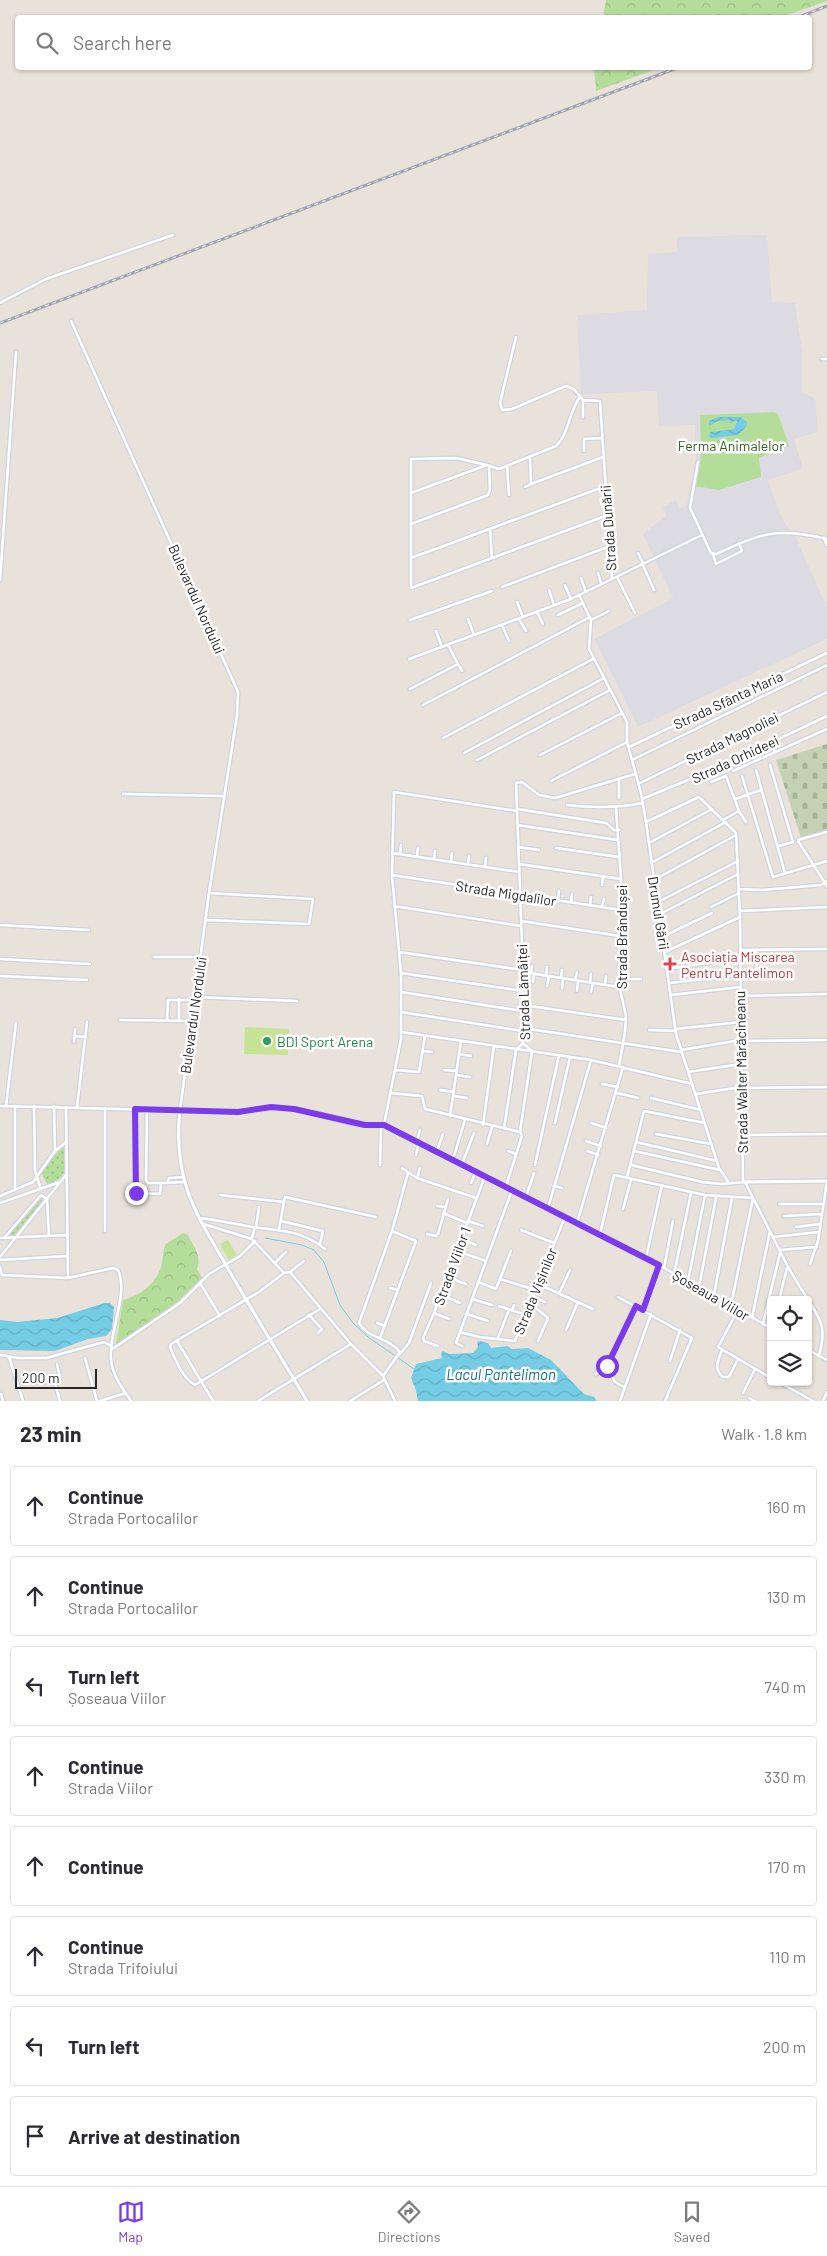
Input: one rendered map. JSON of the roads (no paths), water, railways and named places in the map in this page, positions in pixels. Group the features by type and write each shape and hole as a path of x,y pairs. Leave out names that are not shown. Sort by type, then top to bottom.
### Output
{"street":[{"path":"0,303 46,279 173,235"},
{"name":"Bulevardul Nordului","path":"71,321 236,686 238,700 209,893 180,1110"},
{"path":"516,337 500,403 502,410 512,409 566,386 574,389 580,398 584,400 583,417"},
{"path":"0,580 16,352"},
{"path":"822,359 827,359"},
{"path":"580,398 574,407 558,444 508,466 496,469 456,458 411,459 411,588 608,515"},
{"name":"Strada Dunării","path":"584,400 600,401 612,578 702,535"},
{"path":"584,451 584,438 602,438"},
{"path":"530,457 531,484"},
{"path":"525,488 531,484 603,457"},
{"path":"698,462 690,508 713,554 715,563 742,551 739,543"},
{"path":"411,493 488,466"},
{"path":"411,524 488,495 490,490 488,466"},
{"path":"508,466 509,495"},
{"path":"411,558 606,486"},
{"path":"490,529 492,558"},
{"path":"713,554 761,536 784,532 826,538 827,545"},
{"path":"502,587 610,546"},
{"path":"638,553 654,590"},
{"path":"598,573 602,584"},
{"path":"616,576 635,613"},
{"path":"581,578 586,592"},
{"path":"409,659 571,599 612,578"},
{"path":"565,585 571,599"},
{"path":"549,590 554,605"},
{"path":"410,620 492,591"},
{"path":"579,595 590,618"},
{"path":"517,602 526,631"},
{"path":"558,615 583,603"},
{"path":"423,706 590,618 609,611"},
{"path":"537,612 543,624"},
{"name":"Drumul Gării","path":"590,618 588,645 593,659 627,724 627,742 643,801 676,1030 681,1051 720,1170 729,1183"},
{"path":"468,619 474,635"},
{"path":"502,625 509,641"},
{"path":"436,631 442,647"},
{"path":"448,645 462,671"},
{"name":"Strada Sfânta Maria","path":"629,747 827,653"},
{"path":"443,738 593,659"},
{"path":"410,689 458,664"},
{"path":"632,760 827,665"},
{"path":"464,752 604,678"},
{"path":"477,760 610,690"},
{"name":"Strada Magnoliei","path":"638,784 827,692"},
{"path":"540,755 622,712"},
{"name":"Strada Orhideei","path":"643,801 827,716"},
{"path":"733,771 827,729"},
{"path":"551,781 627,742"},
{"path":"771,743 775,752"},
{"path":"770,765 793,842"},
{"path":"756,770 785,873"},
{"path":"620,798 619,779 636,774"},
{"path":"711,782 726,776 739,811 746,822"},
{"path":"742,776 773,877 827,861"},
{"name":"Strada Lămâiței","path":"619,779 555,798 539,795 522,782 517,782 523,971 523,1042 532,1051 590,1060 692,1084"},
{"path":"735,799 761,790"},
{"path":"380,1165 383,1126 396,1070 401,1032 400,952 392,875 394,792 603,822 609,824 615,830 619,830"},
{"path":"123,794 225,796"},
{"path":"646,822 699,798 725,821 736,835 654,880"},
{"path":"567,805 586,808 616,808 643,801"},
{"name":"Strada Brândușei","path":"616,808 621,879 619,987 626,1020 619,1066"},
{"path":"649,844 712,809"},
{"path":"652,863 739,811"},
{"path":"517,825 618,840"},
{"path":"778,846 827,832"},
{"name":"Strada Walter Mărăcineanu","path":"736,835 740,911 740,1022 744,1182"},
{"path":"739,888 773,889 826,883 798,841"},
{"path":"400,854 401,845"},
{"path":"518,847 539,850"},
{"path":"417,856 418,848"},
{"path":"556,848 619,857"},
{"path":"434,859 435,851"},
{"path":"392,852 519,872"},
{"path":"451,862 452,853"},
{"path":"468,864 469,856"},
{"path":"485,867 486,858"},
{"path":"658,902 738,861"},
{"path":"519,864 621,879"},
{"path":"660,914 738,874"},
{"name":"Strada Migdalilor","path":"392,875 621,910"},
{"path":"602,885 603,876"},
{"path":"558,900 559,891"},
{"path":"206,920 309,924 313,899 209,893"},
{"path":"711,907 739,893"},
{"path":"571,902 572,894"},
{"path":"590,905 591,896"},
{"path":"602,907 604,899"},
{"path":"394,906 521,926"},
{"path":"740,911 827,907"},
{"path":"663,936 712,913"},
{"path":"665,952 740,917"},
{"path":"521,921 620,936"},
{"path":"0,925 89,930"},
{"path":"740,950 827,949"},
{"path":"756,950 757,972"},
{"path":"400,952 619,987"},
{"path":"154,957 200,957"},
{"path":"667,969 740,958"},
{"path":"0,959 90,964"},
{"path":"532,966 533,982"},
{"path":"547,968 547,986"},
{"path":"562,970 562,988"},
{"path":"576,972 576,990"},
{"path":"401,973 523,991"},
{"path":"591,974 591,992"},
{"path":"669,983 740,975"},
{"path":"0,976 87,980"},
{"path":"605,985 606,976"},
{"path":"619,979 641,979"},
{"path":"671,995 740,987"},
{"path":"401,992 522,1011"},
{"path":"740,996 827,994"},
{"path":"167,1020 168,1000 195,998 297,1000"},
{"path":"179,999 179,1019 184,1016"},
{"path":"523,1005 626,1020"},
{"path":"401,1012 681,1051 741,1041 827,1040"},
{"path":"120,1020 192,1021"},
{"path":"6,1106 16,1022"},
{"path":"78,1107 88,1022"},
{"path":"649,1030 676,1030 740,1022"},
{"path":"74,1042 75,1029"},
{"path":"401,1032 532,1051 520,1132 522,1136 506,1186"},
{"path":"75,1036 86,1037"},
{"path":"396,1070 419,1072 425,1036"},
{"path":"450,1116 461,1041"},
{"path":"504,1129 516,1050 523,1042"},
{"path":"483,1125 494,1046"},
{"path":"423,1051 432,1052"},
{"path":"459,1054 471,1056"},
{"path":"536,1165 559,1055"},
{"path":"555,1123 570,1057"},
{"path":"548,1208 590,1060"},
{"path":"688,1072 741,1064"},
{"path":"577,1223 623,1067"},
{"path":"444,1070 470,1077"},
{"path":"602,1084 618,1087"},
{"path":"696,1094 742,1087 827,1087"},
{"path":"440,1090 467,1098"},
{"path":"390,1092 422,1096 425,1098 425,1109 483,1125 520,1132"},
{"path":"617,1092 638,1098"},
{"path":"651,1098 701,1110"},
{"name":"Șoseaua Viilor","path":"0,1106 180,1110 250,1110 271,1107 294,1109 351,1122 383,1126 437,1151 600,1234 767,1326"},
{"path":"15,1106 16,1190"},
{"path":"34,1106 36,1177 41,1189"},
{"path":"54,1106 55,1151"},
{"path":"66,1107 68,1278"},
{"path":"105,1108 105,1231"},
{"path":"135,1109 135,1192 160,1194 161,1183"},
{"path":"147,1109 146,1182 185,1182"},
{"path":"180,1110 179,1137 184,1177 199,1218 307,1401"},
{"path":"627,1178 644,1111 705,1124"},
{"path":"453,1159 465,1120"},
{"path":"591,1124 606,1128"},
{"path":"487,1144 492,1127"},
{"path":"416,1155 420,1130"},
{"path":"462,1164 474,1133"},
{"path":"437,1151 443,1134"},
{"path":"656,1134 712,1144"},
{"path":"742,1135 827,1134"},
{"path":"586,1141 601,1146"},
{"path":"0,1196 29,1184 55,1151 66,1142"},
{"path":"636,1142 717,1161"},
{"path":"634,1150 720,1170"},
{"path":"508,1151 516,1154"},
{"path":"587,1151 598,1155"},
{"path":"631,1165 694,1180 720,1184 827,1181 817,1247 810,1264"},
{"path":"402,1168 417,1178 477,1198"},
{"path":"417,1178 420,1168"},
{"path":"471,1183 476,1171"},
{"path":"400,1354 393,1345 366,1330 359,1322 392,1231 408,1173"},
{"path":"526,1197 534,1173"},
{"path":"0,1258 67,1174"},
{"path":"600,1234 614,1175 705,1196 753,1198"},
{"name":"Strada Viilor 1","path":"438,1346 423,1339 441,1296 485,1176"},
{"path":"167,1182 169,1178 184,1177"},
{"path":"623,1210 631,1179"},
{"path":"0,1203 60,1182"},
{"path":"744,1182 788,1267 805,1295"},
{"path":"646,1258 662,1185"},
{"path":"554,1186 562,1188"},
{"path":"462,1346 456,1343 512,1190"},
{"path":"674,1274 691,1193"},
{"path":"220,1195 284,1202"},
{"path":"4,1238 39,1196 47,1199"},
{"path":"279,1229 282,1221 285,1196 376,1217"},
{"path":"688,1281 705,1196"},
{"path":"699,1287 716,1197"},
{"path":"713,1295 732,1198"},
{"path":"731,1305 753,1198"},
{"path":"47,1199 49,1236"},
{"path":"427,1234 437,1236 448,1199"},
{"path":"779,1204 823,1204"},
{"path":"437,1206 445,1208"},
{"path":"252,1239 259,1207"},
{"path":"443,1213 483,1226"},
{"path":"784,1216 821,1214"},
{"name":"Strada Vișinilor","path":"460,1332 479,1338 498,1338 515,1341 565,1216"},
{"path":"199,1218 279,1229 307,1237 325,1249"},
{"path":"282,1221 322,1231 320,1245"},
{"path":"664,1268 673,1221"},
{"path":"203,1224 252,1239 287,1272 351,1344 383,1376 395,1401"},
{"path":"796,1227 820,1224"},
{"path":"521,1230 554,1243"},
{"path":"380,1338 416,1240 392,1231"},
{"path":"752,1318 770,1231"},
{"path":"773,1237 819,1232"},
{"path":"0,1238 68,1235"},
{"path":"461,1239 476,1245"},
{"path":"111,1348 180,1303 212,1272 240,1256 255,1242"},
{"path":"780,1251 817,1247"},
{"path":"457,1251 486,1261"},
{"path":"478,1282 496,1289 511,1251"},
{"path":"763,1324 780,1251"},
{"path":"275,1262 286,1252"},
{"path":"0,1258 68,1256"},
{"path":"304,1261 246,1300 170,1346 178,1365 192,1384 201,1381 320,1309"},
{"path":"643,1310 659,1265"},
{"path":"0,1267 2,1276 68,1278 113,1268 118,1270 120,1300 111,1348 114,1374 131,1401"},
{"path":"780,1296 788,1267"},
{"path":"558,1294 570,1270"},
{"path":"447,1277 466,1284"},
{"path":"500,1279 536,1290"},
{"path":"200,1283 220,1316"},
{"path":"383,1376 409,1343 431,1283"},
{"path":"538,1284 592,1309"},
{"path":"390,1288 398,1290"},
{"path":"441,1296 460,1303"},
{"path":"618,1296 692,1338 666,1401"},
{"path":"533,1297 545,1302"},
{"path":"472,1299 492,1305"},
{"path":"566,1330 578,1302"},
{"path":"530,1304 548,1318 538,1341"},
{"path":"498,1338 514,1305"},
{"path":"499,1306 526,1315"},
{"path":"607,1366 636,1306"},
{"path":"812,1307 822,1323 825,1338 820,1356"},
{"path":"738,1310 718,1347 767,1376"},
{"path":"434,1313 449,1319"},
{"path":"467,1314 488,1321"},
{"path":"620,1401 651,1314"},
{"path":"309,1315 322,1329 318,1333"},
{"path":"378,1323 385,1326"},
{"path":"670,1361 680,1330"},
{"path":"177,1341 213,1401"},
{"path":"0,1355 46,1358 104,1342 111,1348"},
{"path":"258,1401 351,1344"},
{"path":"722,1350 716,1370 723,1377 727,1378 738,1359"},
{"path":"812,1352 827,1360"},
{"path":"9,1357 23,1401"},
{"path":"85,1358 98,1401 126,1393"},
{"path":"42,1373 44,1382 61,1377 57,1364"},
{"path":"596,1374 600,1365 607,1366"},
{"path":"607,1366 615,1382 624,1387"},
{"path":"743,1393 755,1369"},
{"path":"54,1380 60,1401"},
{"path":"350,1401 384,1380"},
{"path":"786,1386 814,1401"},
{"path":"823,1401 827,1392"},
{"path":"1,1394 3,1401"},
{"path":"749,1398 754,1401"}],"water":[{"path":"718,417 740,417 747,422 747,426 738,435 711,438 710,432 734,429 737,422 736,420 731,423 729,420 718,421 709,426 709,421"},
{"path":"110,1303 114,1307 112,1329 106,1336 88,1339 55,1351 0,1350 0,1320 17,1322 57,1318"},
{"name":"Lacul Pantelimon","path":"477,1342 488,1343 491,1348 507,1346 512,1349 528,1348 551,1360 584,1394 594,1397 597,1401 418,1401 411,1378 416,1364 442,1358 441,1353 443,1351 449,1354 473,1353 478,1347"}],"waterway":[{"path":"265,1238 302,1245 314,1250 324,1262 340,1305 353,1323 368,1337 414,1369"}],"railway":[{"path":"804,15 827,6"},
{"path":"0,323 672,70"}],"place":[{"name":"Asociația Miscarea Pentru Pantelimon","path":"670,964"},
{"name":"BDI Sport Arena","path":"267,1041"}],"park label":[{"name":"Ferma Animalelor","path":"731,445"}]}
